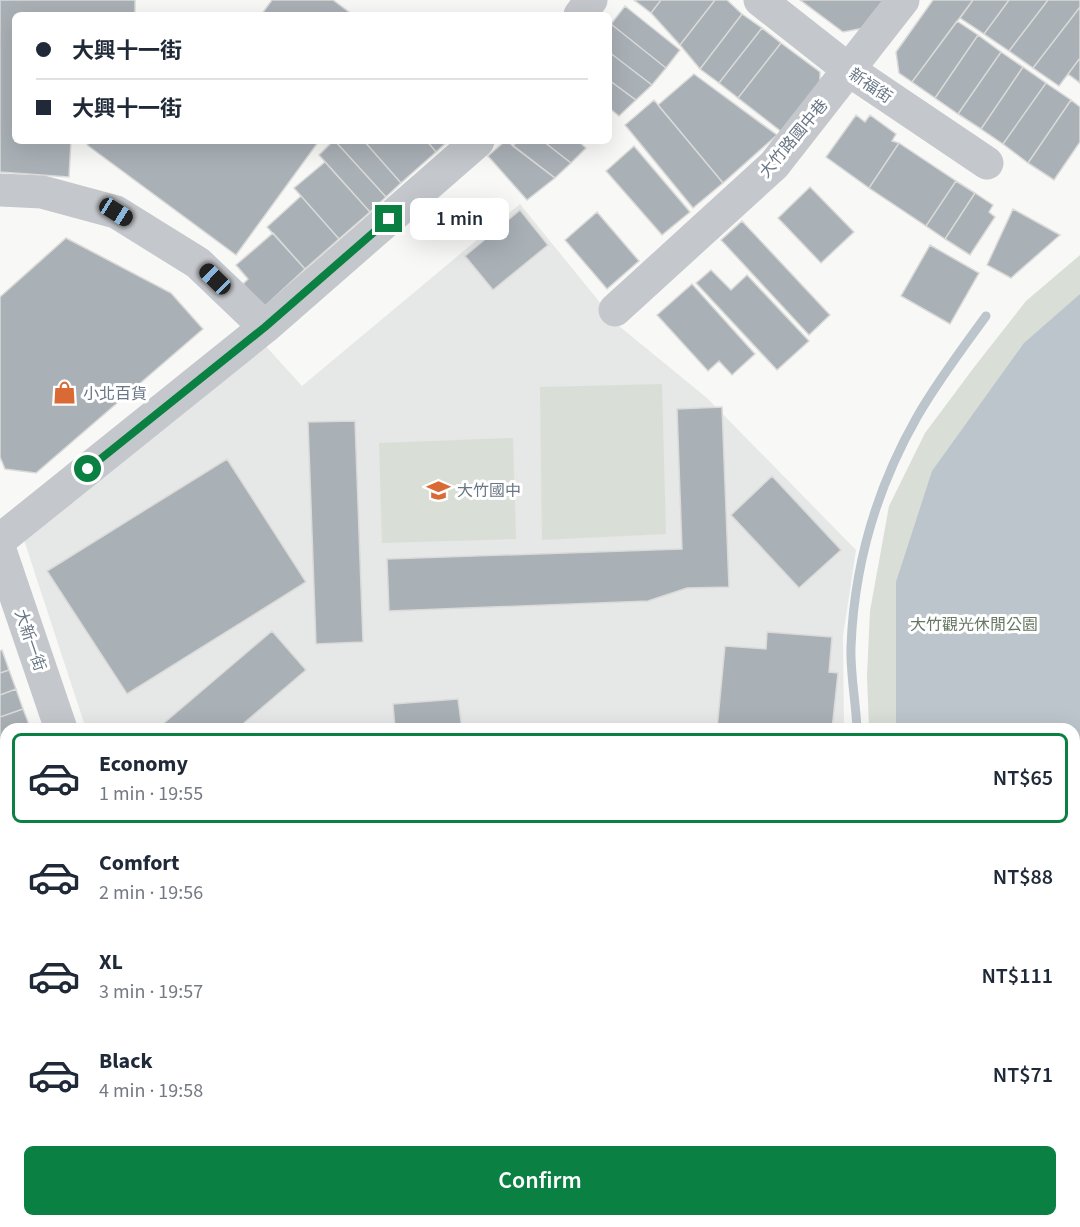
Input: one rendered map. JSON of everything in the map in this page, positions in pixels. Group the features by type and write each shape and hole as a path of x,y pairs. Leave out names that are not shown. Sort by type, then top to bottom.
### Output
{"street":[{"path":"581,12 591,0"},
{"name":"新福街","path":"760,0 849,70 987,163"},
{"name":"大竹路國中巷","path":"615,309 774,165 903,0"},
{"path":"0,540 265,327 475,144"},
{"path":"0,190 42,192 116,212 198,263 265,327"},
{"name":"大新一街","path":"0,550 59,723"}],"shaded area":[{"name":"大竹國中","path":"520,204 619,326 707,398 856,550 843,636 844,723 84,723 23,537 261,341 302,386"},
{"name":"大竹觀光休閒公園","path":"1080,294 1080,723 896,723 896,582 932,471 1024,343"}],"green space":[{"name":"大竹觀光休閒公園","path":"1080,255 1080,723 869,723 867,676 870,611 889,506 925,433 1026,301"},
{"path":"662,384 666,534 542,540 540,387"},
{"path":"513,438 516,539 382,543 379,443"}],"building":[{"path":"0,0 135,0 135,12 12,12 12,144 71,144 69,177 0,172"},
{"path":"272,0 333,0 349,12 263,12"},
{"path":"634,0 661,0 651,13"},
{"path":"661,0 715,0 680,45 651,13"},
{"path":"715,0 727,0 742,14 700,69 680,45"},
{"path":"800,0 885,0 864,28 843,32"},
{"path":"933,0 973,0 912,82 899,73 896,52"},
{"path":"973,0 1009,0 984,34 960,18"},
{"path":"1009,0 1048,0 1009,51 984,34"},
{"path":"1048,0 1080,0 1080,7 1033,68 1009,51"},
{"path":"625,6 680,50 666,68 612,23"},
{"path":"1080,7 1080,58 1059,86 1033,68"},
{"path":"742,14 762,28 719,83 700,69"},
{"path":"957,21 978,35 935,98 912,82"},
{"path":"612,25 666,68 652,85 612,54"},
{"path":"762,28 781,43 738,98 719,83"},
{"path":"978,35 1001,52 958,114 935,98"},
{"path":"781,43 820,72 820,93 787,136 738,98"},
{"path":"1001,52 1023,67 981,129 958,114"},
{"path":"612,54 652,85 636,100 612,82"},
{"path":"1080,58 1080,83 1068,74"},
{"path":"1023,67 1046,83 1003,144 981,129"},
{"path":"694,74 777,135 723,183 658,105"},
{"path":"612,82 636,100 619,116 612,110"},
{"path":"1046,83 1071,100 1028,163 1003,144"},
{"path":"654,100 723,183 693,208 625,125"},
{"path":"1071,100 1080,107 1080,142 1054,180 1028,163"},
{"path":"856,115 865,122 870,115 896,134 892,141 899,143 869,188 826,157"},
{"path":"899,143 956,181 926,226 869,188"},
{"path":"88,144 317,144 236,255"},
{"path":"330,144 338,144 386,197 370,212 319,155"},
{"path":"338,144 367,144 401,183 386,197"},
{"path":"367,144 429,144 436,152 401,183"},
{"path":"429,144 445,144 436,152"},
{"path":"502,144 511,144 555,178 527,200 488,156"},
{"path":"515,144 547,144 571,163 555,178 513,146"},
{"path":"547,144 581,144 586,148 571,163"},
{"path":"634,146 690,212 662,235 606,171"},
{"path":"325,162 370,212 339,239 294,188"},
{"path":"956,181 975,193 945,239 926,226"},
{"path":"810,187 854,232 821,263 778,218"},
{"path":"975,193 993,205 989,212 995,217 970,255 945,239"},
{"path":"301,196 339,239 305,269 267,227"},
{"path":"1013,209 1060,235 1011,278 987,265"},
{"path":"520,210 548,245 493,290 465,256"},
{"path":"597,212 639,261 607,289 565,240"},
{"path":"742,221 830,315 809,335 721,240"},
{"path":"273,233 305,269 264,307 243,284 248,279 236,265"},
{"name":"小北百貨","path":"66,238 171,293 203,329 36,473 5,469 0,457 0,297"},
{"path":"930,245 979,273 950,324 901,296"},
{"path":"711,270 731,290 747,275 809,341 777,370 696,283"},
{"path":"692,284 755,354 732,375 719,361 708,371 657,315"},
{"path":"722,407 729,587 687,588 648,601 389,611 387,559 682,549 677,409"},
{"path":"355,421 363,642 316,644 308,422"},
{"path":"227,459 306,582 127,694 47,571"},
{"path":"772,476 841,550 799,588 731,515"},
{"path":"272,631 306,670 244,723 164,723"},
{"path":"767,632 832,637 829,672 838,673 833,723 718,723 725,646 766,649"},
{"path":"2,650 9,670 0,673 0,651"},
{"path":"9,670 16,689 0,695 0,673"},
{"path":"16,689 23,709 0,717 0,695"},
{"path":"458,699 461,723 395,723 393,704"},
{"path":"23,709 28,723 0,723 0,717"}],"waterway":[{"path":"856,723 851,667 853,617 862,557 870,528 890,472 917,417 941,378 986,316"}],"place":[{"name":"小北百貨","path":"65,393"},
{"name":"大竹國中","path":"439,490"}],"route":[{"path":"88,469 265,327 389,219"}]}
